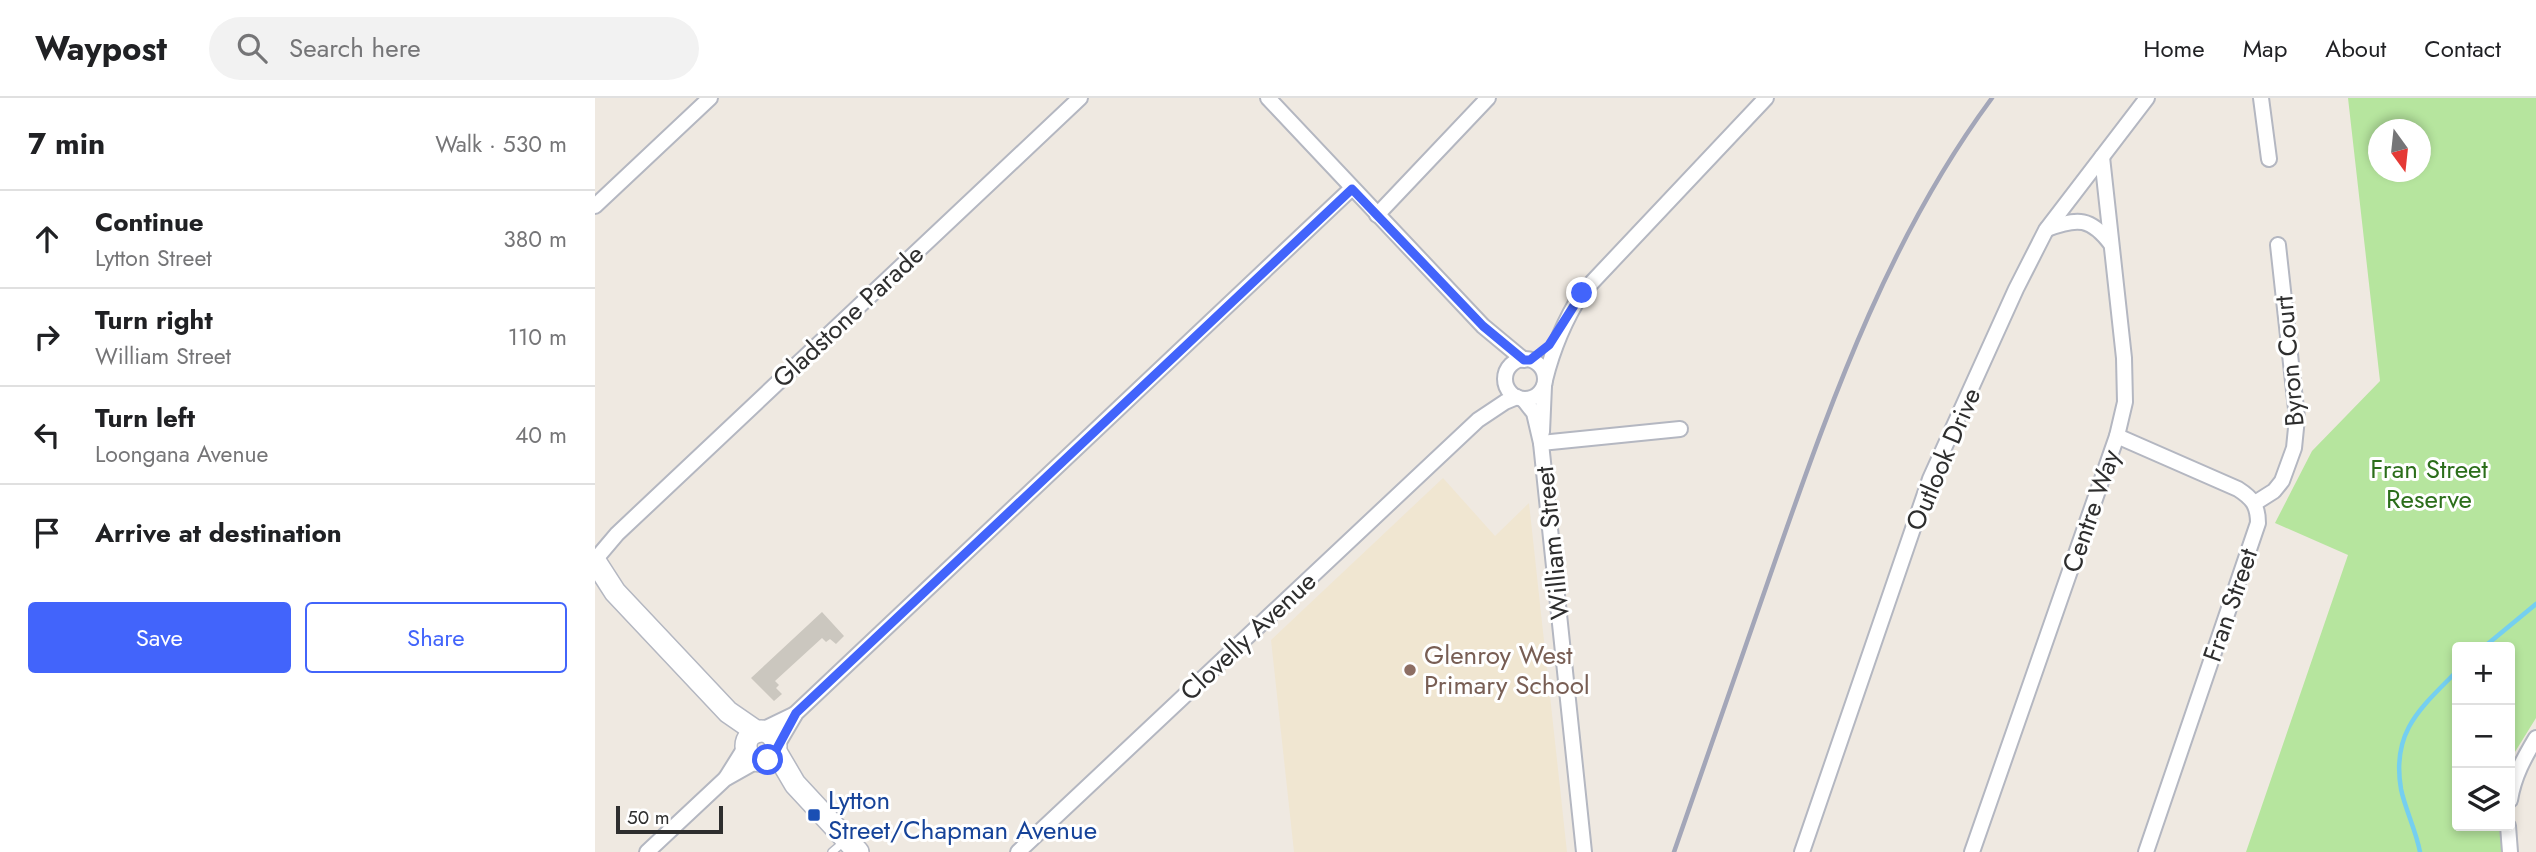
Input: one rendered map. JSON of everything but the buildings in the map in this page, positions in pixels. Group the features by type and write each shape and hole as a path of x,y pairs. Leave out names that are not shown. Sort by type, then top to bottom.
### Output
{"street":[{"path":"595,206 710,98"},
{"name":"Gladstone Parade","path":"595,561 617,534 1080,98"},
{"path":"1268,98 1483,326 1541,368 1544,383 1535,396 1520,398 1511,394 1501,355 1483,326"},
{"path":"1377,215 1488,98"},
{"path":"1506,377 1511,365 1527,360 1549,345 1582,293 1766,98"},
{"name":"Outlook Drive","path":"1802,852 1930,479 2016,289 2046,230 2147,98"},
{"path":"2261,98 2269,159"},
{"name":"Centre Way","path":"1972,852 2117,436 2125,402 2125,369 2102,157"},
{"path":"647,852 1352,189"},
{"path":"2046,230 2071,222 2091,223 2112,245"},
{"name":"Byron Court","path":"2255,503 2274,491 2282,481 2294,448 2297,418 2278,245"},
{"name":"William Street","path":"1541,443 1544,383 1553,349 1564,323"},
{"name":"Clovelly Avenue","path":"1478,420 1506,377"},
{"name":"William Street","path":"1520,398 1534,413 1541,443 1584,852"},
{"name":"Clovelly Avenue","path":"1018,852 1478,420 1505,402 1520,398"},
{"path":"1541,443 1680,429"},
{"path":"2117,436 2238,489 2255,503"},
{"name":"Fran Street","path":"2146,852 2259,523 2255,503"},
{"name":"Gladstone Parade","path":"595,547 617,534"},
{"path":"595,561 615,592"},
{"path":"595,577 615,592 729,712 795,784 845,848"},
{"path":"760,746 796,713"},
{"path":"2515,776 2536,737"},
{"path":"2508,831 2509,852"}],"shaded area":[{"name":"Glenroy West Primary School","path":"1443,478 1495,536 1529,503 1567,852 1294,852 1271,640"}],"green space":[{"name":"Fran Street Reserve","path":"2348,98 2536,98 2536,718 2515,752 2515,642 2452,642 2452,831 2500,831 2504,852 2246,852 2348,555 2275,523 2312,451 2380,381"}],"waterway":[{"path":"2490,642 2536,604"},
{"path":"2420,852 2401,789 2400,751 2405,736 2421,709 2452,676"}],"railway":[{"path":"1674,852 1822,430 1869,314 1924,203 1992,98"}],"place":[{"name":"Glenroy West Primary School","path":"1410,670"},
{"name":"Lytton Street/Chapman Avenue","path":"814,815"}],"route":[{"path":"768,760 796,713 1352,189 1483,326 1524,360 1530,360 1549,345 1582,293"}]}
